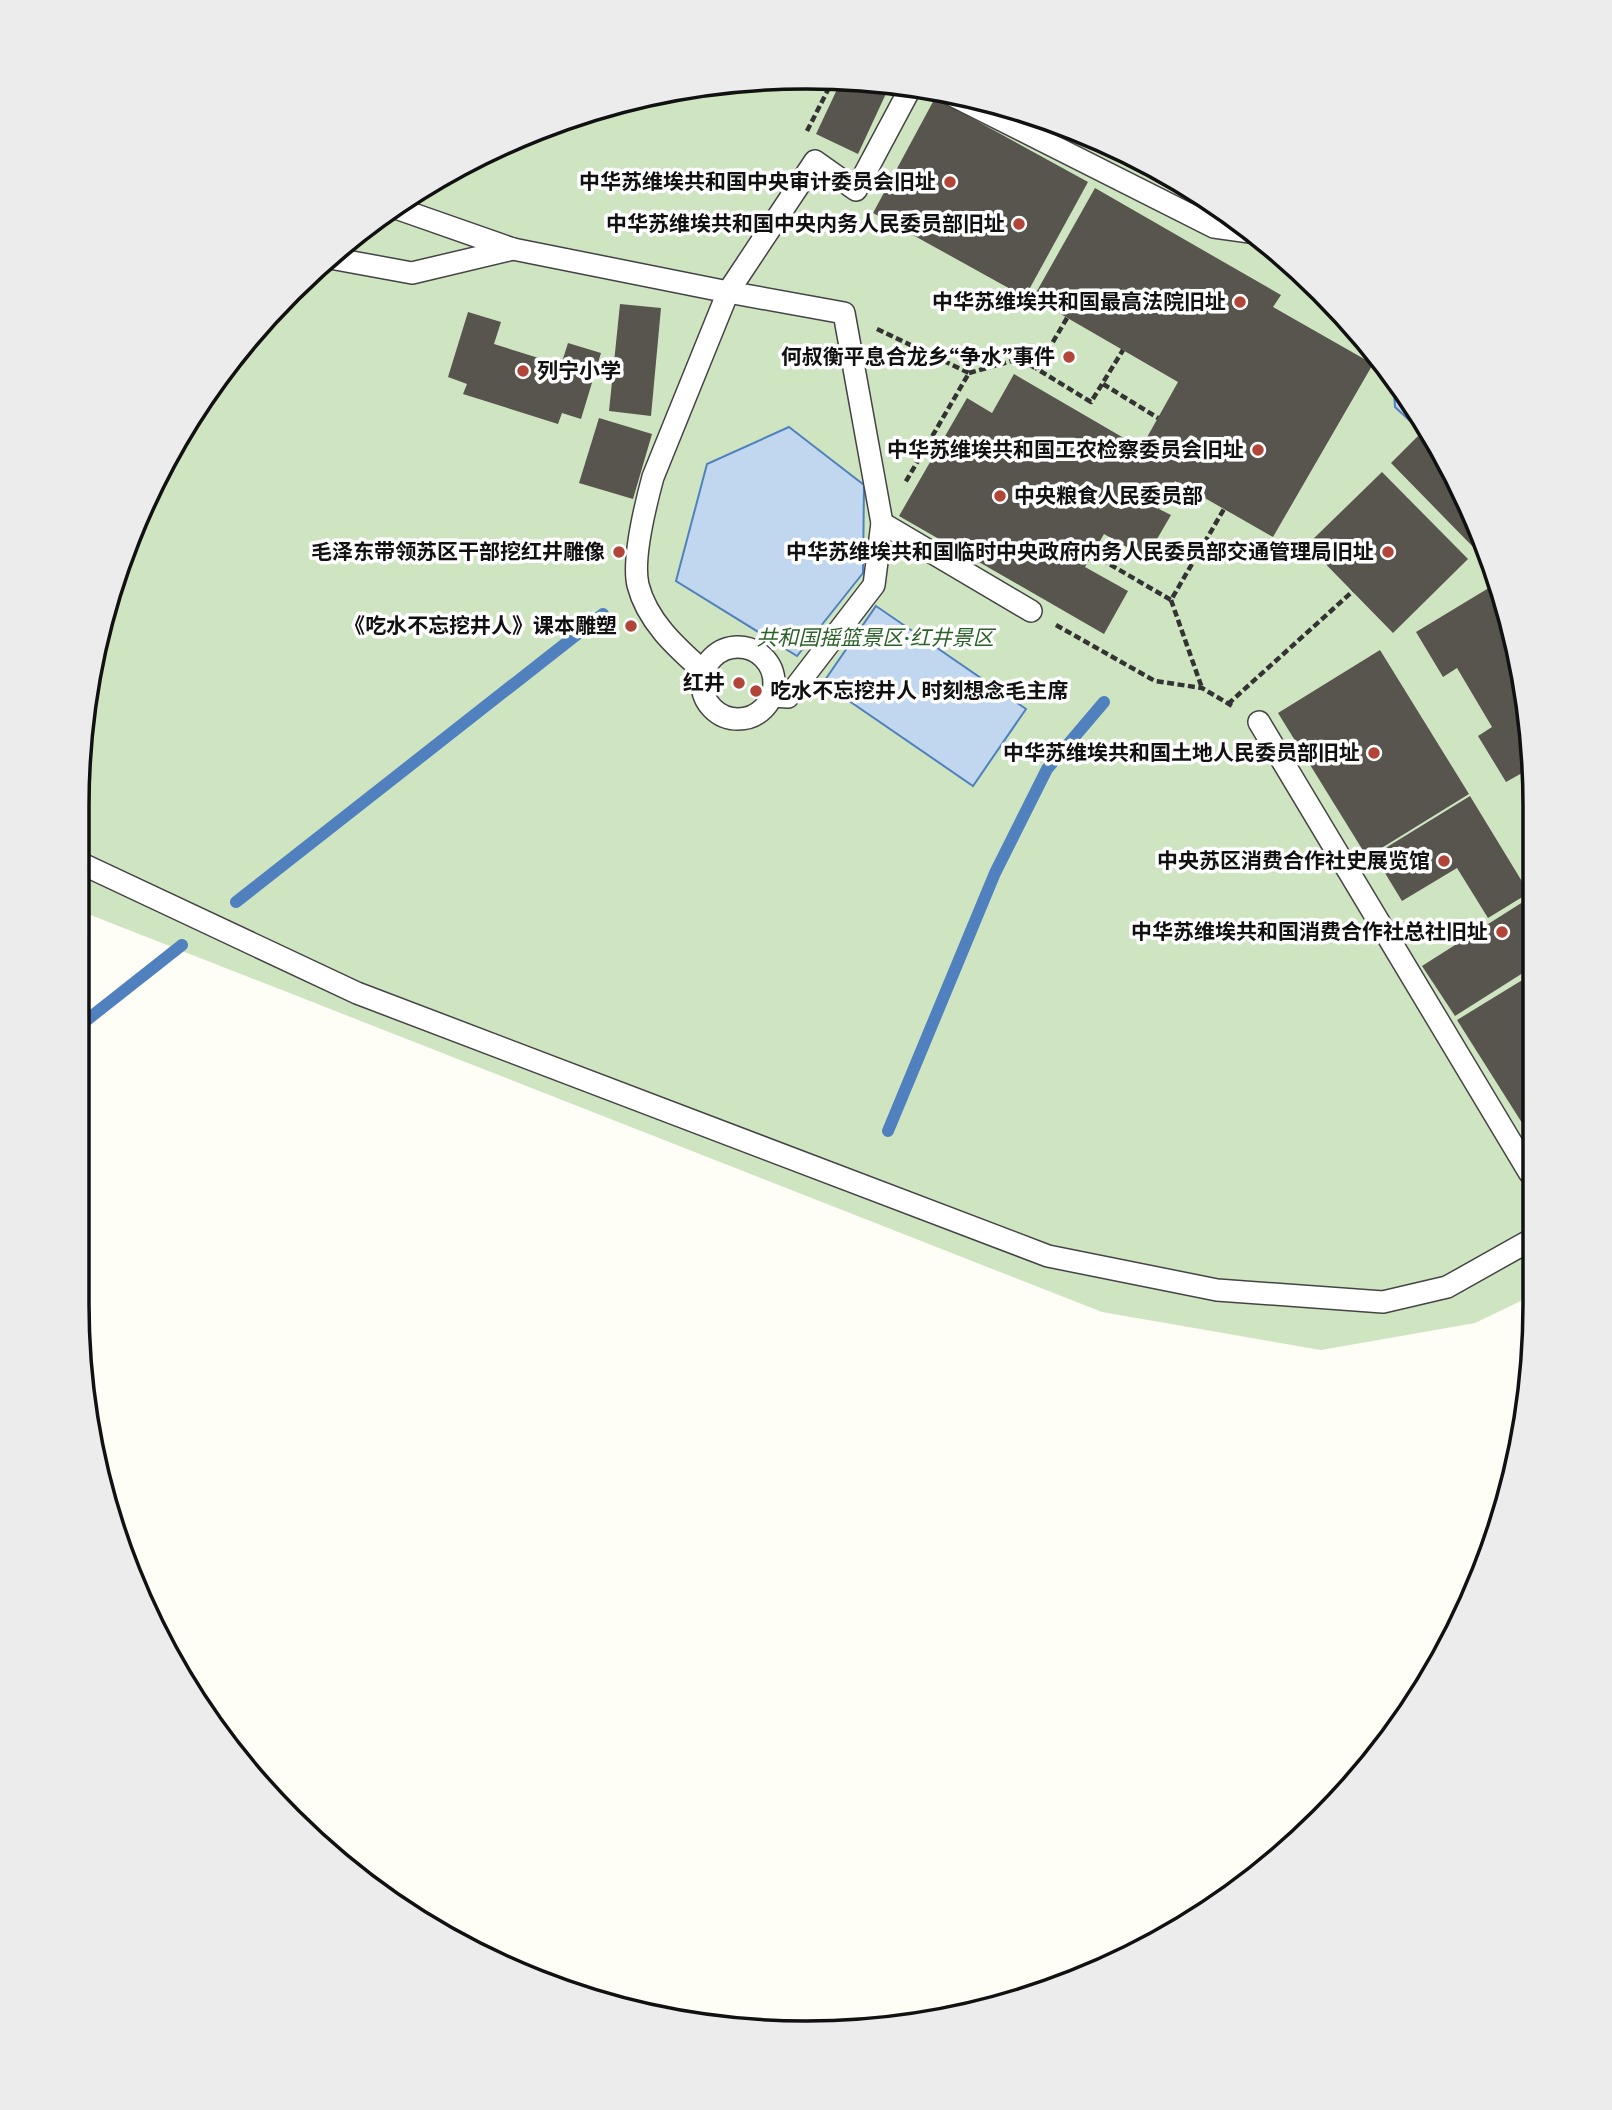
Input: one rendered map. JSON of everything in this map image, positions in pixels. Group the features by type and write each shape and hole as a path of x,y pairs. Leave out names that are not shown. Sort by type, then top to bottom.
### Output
{"lane":[{"path":"703,671 658,626 638,583 637,569 645,507 653,477 728,292 815,161 856,190 906,96"},
{"path":"988,113 1214,227 1231,229"},
{"path":"406,212 513,249 844,313 882,523 874,585 788,697 772,696"},
{"path":"341,260 411,273 513,249"},
{"path":"882,523 1031,611"},
{"path":"736,646 750,649 762,656 771,668 774,682 772,696 765,708 753,717 739,720 725,718 713,710 704,699 701,685 703,671 710,659 722,650 736,646"},
{"path":"1259,722 1523,1162"},
{"path":"89,867 357,993 1048,1256 1217,1290 1383,1302 1447,1287 1523,1244"}],"path":[{"path":"815,161 801,142 828,90"},
{"path":"844,313 969,373 1019,359 1091,402 1123,350"},
{"path":"1037,369 1067,318"},
{"path":"882,523 969,373"},
{"path":"1103,384 1158,418"},
{"path":"1171,600 1224,509"},
{"path":"1092,554 1171,600 1202,688"},
{"path":"1228,704 1353,591"},
{"path":"1031,611 1154,681 1202,688 1259,722"}],"green space":[{"name":"共和国摇篮景区·红井景区","path":"806,89 853,91 900,95 992,114 1036,127 1123,163 1164,185 1242,237 1279,267 1345,333 1375,370 1427,448 1449,489 1485,576 1509,666 1517,712 1523,806 1523,1300 1475,1323 1321,1350 1102,1312 89,914 91,759 103,666 127,576 163,489 210,408 267,333 333,267 370,237 448,185 489,163 576,127 666,103 712,95"}],"water":[{"path":"1394,397 1410,421 1395,407"},
{"path":"789,427 864,485 863,573 797,656 676,581 707,464"},
{"path":"876,606 1026,709 973,786 823,683"}],"building":[{"path":"837,90 886,94 858,154 816,134"},
{"path":"933,101 943,103 1088,182 1025,297 873,213"},
{"path":"1095,188 1281,295 1273,307 1368,361 1372,366 1273,537 1175,481 1159,509 1171,515 1146,558 1104,534 1085,567 1128,591 1104,634 899,516 967,398 992,413 1014,374 1141,448 1178,382 1033,298"},
{"path":"620,304 661,308 651,416 609,411"},
{"name":"列宁小学","path":"468,312 501,322 494,344 561,365 568,343 601,353 581,419 562,413 558,424 463,394 467,384 448,377"},
{"path":"599,418 652,434 633,499 579,483"},
{"path":"1418,436 1422,440 1449,489 1474,548 1391,463"},
{"name":"中华苏维埃共和国临时中央政府内务人民委员部交通管理局旧址","path":"1382,472 1468,559 1393,633 1307,545"},
{"path":"1489,588 1509,666 1517,712 1522,773 1506,782 1478,736 1492,727 1457,668 1443,677 1416,632"},
{"name":"中华苏维埃共和国土地人民委员部旧址","path":"1380,650 1469,794 1367,857 1278,713"},
{"name":"中央苏区消费合作社史展览馆","path":"1470,796 1523,883 1523,897 1488,918 1457,868 1402,901 1374,855"},
{"name":"中华苏维埃共和国消费合作社总社旧址","path":"1523,902 1523,973 1455,1016 1422,966"},
{"path":"1523,980 1523,1124 1457,1020"}],"waterway":[{"path":"236,902 603,614"},
{"path":"888,1131 995,873 1047,769 1104,702"},
{"path":"89,1018 182,945"}],"place":[{"name":"中华苏维埃共和国中央审计委员会旧址","path":"950,182"},
{"name":"中华苏维埃共和国中央内务人民委员部旧址","path":"1019,224"},
{"name":"中华苏维埃共和国最高法院旧址","path":"1240,302"},
{"name":"何叔衡平息合龙乡“争水”事件","path":"1069,357"},
{"name":"列宁小学","path":"523,371"},
{"name":"中华苏维埃共和国工农检察委员会旧址","path":"1258,450"},
{"name":"中央粮食人民委员部","path":"1000,496"},
{"name":"毛泽东带领苏区干部挖红井雕像","path":"619,552"},
{"name":"中华苏维埃共和国临时中央政府内务人民委员部交通管理局旧址","path":"1388,552"},
{"name":"《吃水不忘挖井人》课本雕塑","path":"631,626"},
{"name":"红井","path":"739,683"},
{"name":"吃水不忘挖井人 时刻想念毛主席","path":"756,691"},
{"name":"中华苏维埃共和国土地人民委员部旧址","path":"1374,753"},
{"name":"中央苏区消费合作社史展览馆","path":"1444,861"},
{"name":"中华苏维埃共和国消费合作社总社旧址","path":"1502,932"}]}
